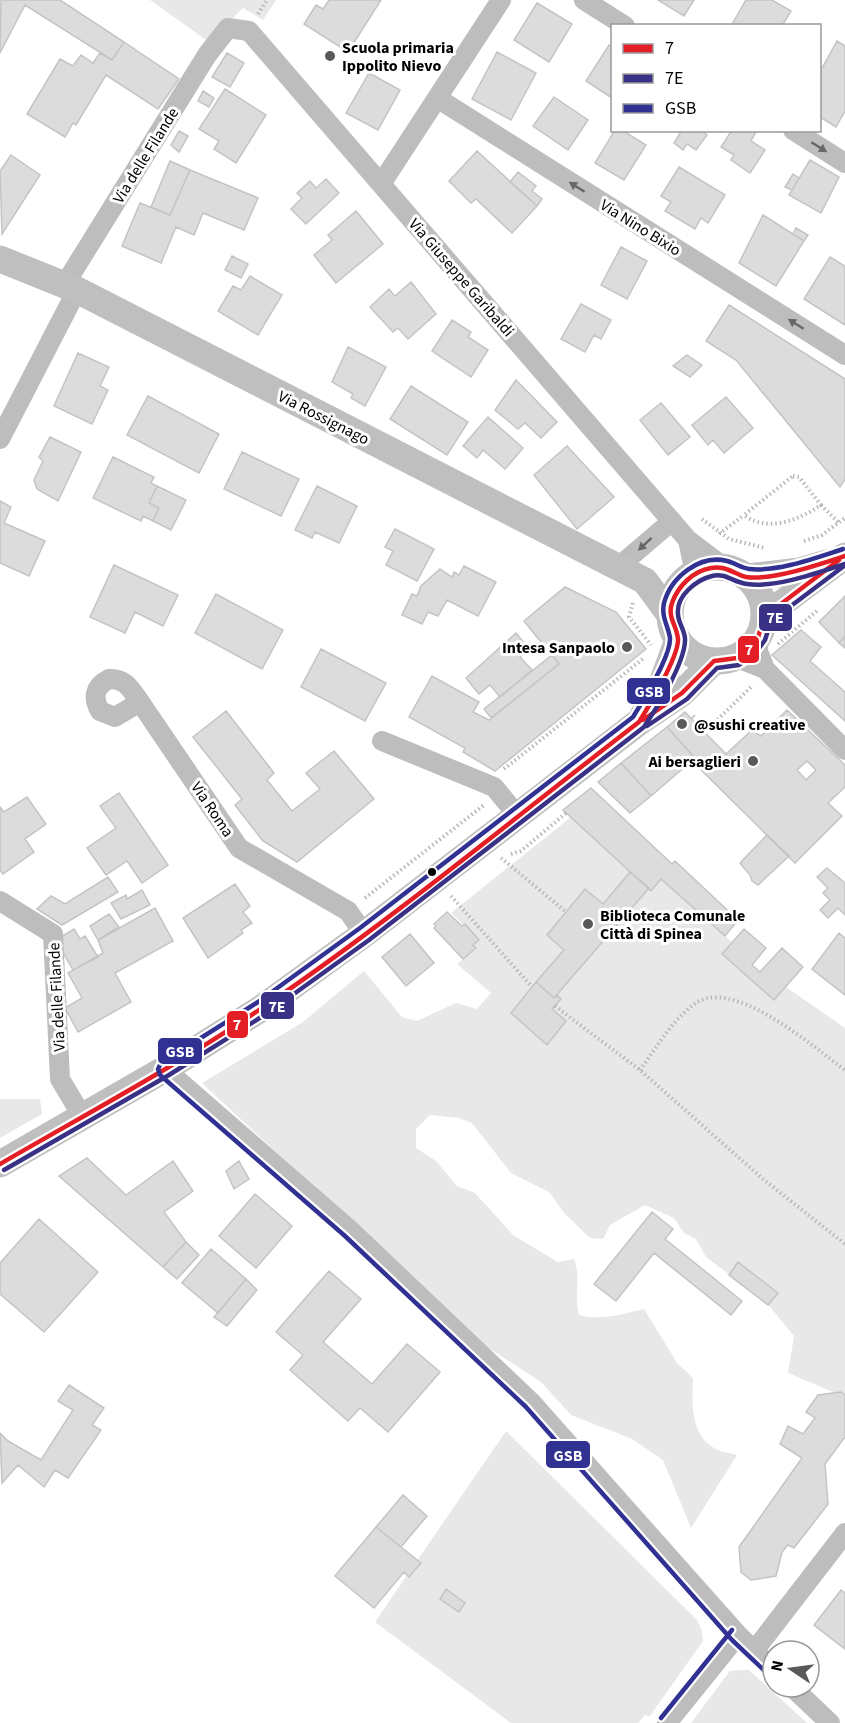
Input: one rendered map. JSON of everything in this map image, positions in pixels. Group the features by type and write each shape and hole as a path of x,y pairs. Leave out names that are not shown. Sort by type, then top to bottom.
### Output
{"street":[{"path":"381,184 501,0"},
{"path":"584,0 621,24"},
{"name":"Via Giuseppe Garibaldi","path":"228,28 249,31 688,540 736,572"},
{"name":"Via delle Filande","path":"0,439 71,287 160,129 228,28"},
{"name":"Via Nino Bixio","path":"437,98 845,356"},
{"path":"796,132 845,163"},
{"name":"Via Rossignago","path":"0,259 71,287 617,567 641,588 674,627"},
{"path":"617,567 672,521"},
{"name":"Via Giuseppe Garibaldi","path":"688,540 689,578"},
{"path":"639,722 661,686 674,627 672,603 689,578 710,568 736,572 800,571 842,558"},
{"path":"763,651 842,558"},
{"path":"736,572 757,589 763,651 845,750"},
{"name":"Via Rossignago","path":"641,588 689,578"},
{"path":"674,627 699,658 726,659"},
{"path":"0,1164 165,1069 262,1008 364,934 639,722 726,659 749,649 763,651"},
{"name":"Via Roma","path":"140,702 239,848 348,911 364,934"},
{"path":"382,741 494,787 517,816"},
{"name":"Via delle Filande","path":"0,901 53,934 60,1079 82,1116"},
{"path":"165,1069 350,1230 531,1402 738,1635 761,1658"},
{"path":"754,1651 845,1533"},
{"path":"667,1723 738,1635"},
{"path":"805,1699 831,1723"}],"path":[{"path":"719,534 793,476 799,477 839,523"},
{"path":"744,515 760,524 774,523 809,513 821,505"},
{"path":"796,545 822,535 845,518"},
{"path":"702,519 719,534 744,545 768,548"},
{"path":"500,772 650,653 647,639 629,617 641,588"},
{"path":"687,714 689,712 706,730 763,651 825,604"},
{"path":"566,813 521,851 501,857 566,912"},
{"path":"348,911 470,817"},
{"path":"450,896 532,987"},
{"path":"640,1070 667,1033 693,1004 712,995 740,1001 769,1016 845,1070"},
{"path":"555,1006 640,1070 763,1179 845,1244"}],"shaded area":[{"path":"150,0 276,0 263,20 243,8 209,42"},
{"path":"571,817 630,872 603,904 547,935 564,950 511,1012 547,1045 566,1022 552,1009 561,999 557,995 649,888 652,890 661,879 732,942 722,954 774,1000 786,987 845,1028 845,1397 788,1373 794,1336 766,1302 706,1257 696,1239 684,1233 674,1218 645,1205 610,1225 603,1239 590,1238 565,1214 549,1192 511,1173 472,1123 459,1118 430,1115 416,1129 416,1148 436,1161 457,1186 475,1193 514,1236 558,1262 574,1259 579,1315 604,1317 644,1309 677,1363 693,1378 694,1417 700,1435 716,1449 737,1455 691,1528 663,1460 632,1439 571,1415 541,1382 478,1341 202,1083 303,1022 364,971 402,1017 417,1021 456,1003 477,1009 491,993 457,964 476,949 473,945 479,940 451,913"},
{"path":"0,1099 40,1099 42,1114 0,1138"},
{"path":"506,1431 697,1620 702,1631 703,1641 650,1716 645,1715 638,1723 511,1723 375,1622"},
{"path":"749,1670 761,1681 761,1699 781,1699 807,1723 691,1723 730,1671"}],"building":[{"path":"1,0 60,0 124,42 112,60 25,5 0,53"},
{"path":"329,0 381,0 348,52 304,24 316,5 323,9"},
{"path":"658,0 694,0 684,16"},
{"path":"746,0 772,0 791,11 783,24 732,24"},
{"path":"537,3 572,24 549,62 514,40"},
{"path":"837,41 845,46 845,111 836,127 821,118 821,70"},
{"path":"124,42 179,79 158,109 106,75 76,125 73,123 65,137 27,114 60,59 73,66 81,55 93,63 100,53 112,60"},
{"path":"609,45 611,46 611,97 586,81"},
{"path":"497,52 536,73 511,120 472,99"},
{"path":"227,53 244,63 230,87 212,77"},
{"path":"369,73 400,90 378,130 346,113"},
{"path":"225,89 266,115 236,163 214,149 219,141 199,129"},
{"path":"203,91 214,98 209,107 198,101"},
{"path":"554,97 588,120 568,150 533,126"},
{"path":"179,131 188,136 179,152 171,145"},
{"path":"614,132 625,132 646,145 624,180 595,163"},
{"path":"681,132 703,132 707,135 696,150 687,144 683,150 674,143"},
{"path":"731,132 756,132 751,141 765,150 750,173 731,160 734,155 721,147"},
{"path":"477,151 537,206 512,233 476,199 471,203 449,181"},
{"path":"11,155 40,175 2,234 0,171"},
{"path":"810,160 839,177 821,213 789,195"},
{"path":"170,161 190,170 170,215 151,207"},
{"path":"679,167 725,195 708,223 701,218 695,229 665,211 671,202 661,196"},
{"path":"190,170 258,198 244,230 203,213 194,235 176,227 161,263 122,246 140,203 170,215"},
{"path":"518,172 536,186 532,191 542,199 537,206 510,182"},
{"path":"793,174 799,178 792,190 785,187"},
{"path":"326,179 339,193 306,224 291,209 302,198 297,193 310,181 316,188"},
{"path":"356,211 383,244 336,283 314,255 332,240 328,235"},
{"path":"763,215 804,241 776,286 739,263"},
{"path":"796,228 808,235 804,241 793,234"},
{"path":"621,247 647,261 627,299 601,285"},
{"path":"232,256 248,264 241,278 225,270"},
{"path":"830,257 845,266 845,325 804,299"},
{"path":"250,276 282,295 258,335 218,311 233,286 241,290"},
{"path":"411,282 436,314 408,339 398,328 393,332 370,307 389,289 395,296"},
{"path":"581,304 611,320 601,339 594,335 585,352 561,339"},
{"path":"729,305 845,379 845,479 840,487 736,360 706,341"},
{"path":"452,320 471,332 468,337 488,350 471,377 432,351"},
{"path":"348,347 386,367 365,406 351,398 353,394 332,382"},
{"path":"78,353 109,367 100,386 108,390 92,424 54,406"},
{"path":"687,355 702,365 690,377 673,366"},
{"path":"516,380 557,422 541,438 525,423 518,429 495,410"},
{"path":"411,386 468,422 447,455 390,419"},
{"path":"148,396 219,434 199,473 127,435"},
{"path":"726,397 753,428 724,453 713,440 708,445 692,425"},
{"path":"661,403 690,437 668,455 640,420"},
{"path":"488,417 523,448 505,469 483,450 477,458 463,446"},
{"path":"50,437 81,452 58,501 37,489 34,480 43,461 39,457"},
{"path":"567,446 614,497 577,529 534,475"},
{"path":"242,452 299,479 281,516 224,489"},
{"path":"113,457 154,477 151,483 157,486 149,503 159,508 153,521 143,516 141,521 93,498"},
{"path":"157,486 186,500 171,530 153,521 159,508 149,503"},
{"path":"317,486 357,506 339,543 315,532 312,538 295,530"},
{"path":"0,501 11,507 4,523 45,541 29,576 0,563"},
{"path":"395,529 434,549 417,581 386,565 393,551 385,547"},
{"path":"114,565 178,595 163,626 135,612 125,633 90,617"},
{"path":"464,566 496,582 478,616 447,600 438,616 428,612 422,624 402,615 412,594 417,596 421,586 440,569 452,577 454,572 459,575"},
{"path":"565,587 616,612 646,649 495,771 463,752 465,748 409,717 432,676 479,702 473,712 489,720 559,664 524,621"},
{"path":"216,594 283,630 262,669 195,633"},
{"path":"845,596 845,636 839,643 819,622"},
{"path":"801,630 821,647 810,661 845,692 845,721 772,655"},
{"path":"516,633 529,649 520,657 532,670 500,697 490,685 479,694 466,678"},
{"path":"845,636 845,648 839,643"},
{"path":"321,649 386,683 365,721 301,687"},
{"path":"552,655 559,664 491,718 484,709"},
{"path":"787,710 845,765 845,787 828,803 842,816 795,863 692,761 695,758 667,727 685,712 726,754 752,730 761,736","holes":["807,761 816,770 806,780 797,770"]},
{"path":"226,711 274,773 267,780 292,811 320,789 306,773 334,751 374,799 297,862 263,841 235,805 242,799 193,737"},
{"path":"667,727 695,758 651,796 621,763"},
{"path":"621,763 651,796 630,813 598,782"},
{"path":"591,788 672,864 675,861 738,920 725,936 661,879 651,891 563,810"},
{"path":"119,793 168,865 142,883 127,861 106,875 87,848 116,828 100,806"},
{"path":"27,797 46,824 25,839 34,852 3,874 0,870 0,807 4,812"},
{"path":"767,835 789,856 758,885 752,881 740,863"},
{"path":"827,868 845,883 845,915 838,908 828,918 820,910 830,900 823,893 828,888 817,877"},
{"name":"Biblioteca Comunale Città di Spinea","path":"630,872 649,888 554,998 536,982 564,950 547,935 585,889 603,904"},
{"path":"108,877 118,892 62,925 37,909 51,896 65,904"},
{"path":"235,884 250,906 243,912 252,923 241,930 243,933 208,958 183,918"},
{"path":"142,890 150,905 121,919 111,903 126,895 127,899"},
{"path":"155,908 173,941 115,973 131,1002 78,1032 65,1008 82,998 68,973 103,953 98,940"},
{"path":"447,912 462,926 465,924 479,940 473,945 476,948 463,959 434,928 436,926 434,924"},
{"path":"109,914 119,927 98,940 90,926"},
{"path":"74,929 80,939 85,936 98,957 73,970 56,940"},
{"path":"744,929 766,948 752,965 760,972 782,948 803,967 774,1000 722,954"},
{"path":"839,933 845,938 845,995 812,969"},
{"path":"410,934 434,963 406,986 382,957"},
{"path":"536,982 554,998 557,995 561,999 552,1009 566,1021 547,1045 511,1013"},
{"path":"87,1158 126,1195 173,1161 193,1191 164,1212 186,1242 163,1267 59,1176"},
{"path":"239,1161 249,1179 234,1189 226,1171"},
{"path":"255,1194 292,1226 256,1268 219,1236"},
{"path":"652,1212 673,1229 665,1239 742,1301 731,1315 654,1253 616,1301 594,1284"},
{"path":"39,1219 98,1272 44,1332 0,1294 0,1263"},
{"path":"186,1242 199,1255 177,1279 163,1267"},
{"path":"211,1249 246,1279 218,1313 182,1283"},
{"path":"738,1262 778,1293 768,1305 729,1275"},
{"path":"329,1271 361,1299 323,1342 372,1384 407,1344 440,1372 388,1432 360,1408 348,1421 290,1370 303,1355 276,1332"},
{"path":"246,1279 257,1290 227,1326 214,1317"},
{"path":"69,1385 104,1408 92,1425 101,1430 68,1478 55,1470 44,1487 18,1465 2,1483 0,1433 8,1441 41,1460 73,1410 58,1401"},
{"path":"841,1392 845,1395 845,1437 825,1464 828,1504 794,1548 788,1545 782,1552 776,1576 751,1580 741,1572 739,1547 802,1458 780,1444 788,1426 803,1434 815,1418 806,1412 818,1395"},
{"path":"403,1495 427,1516 401,1547 376,1527"},
{"path":"376,1527 421,1563 409,1577 404,1572 374,1608 335,1576"},
{"path":"446,1589 465,1603 459,1612 440,1599"},
{"path":"841,1590 845,1593 845,1649 814,1625"}],"transit line":[{"name":"GSB","path":"761,1667 732,1640 526,1407 345,1236 160,1075 158,1069 161,1063 258,1002 360,928 633,717 666,656 670,638 663,608 668,593 680,576 697,564 707,561 727,561 749,569 772,568 796,564 843,549"},
{"name":"7","path":"0,1164 165,1069 262,1008 358,940 639,722 674,657 678,639 671,617 672,603 678,591 692,576 716,567 746,577 769,577 845,556"},
{"name":"7","path":"643,720 682,693 714,661 737,658 749,649 758,637 765,616 839,560"},
{"name":"7E","path":"4,1170 169,1075 266,1014 369,940 644,727 662,698 680,661 685,638 678,617 678,607 684,595 694,585 717,575 747,584 771,584 845,564"},
{"name":"7E","path":"647,726 687,699 717,668 739,665 754,655 765,640 771,621 844,566"},
{"name":"GSB","path":"661,1718 732,1630"}],"place":[{"name":"Scuola primaria Ippolito Nievo","path":"330,56"},
{"name":"Intesa Sanpaolo","path":"627,647"},
{"name":"@sushi creative","path":"682,724"},
{"name":"Ai bersaglieri","path":"753,761"},
{"name":"Biblioteca Comunale Città di Spinea","path":"588,924"}]}
